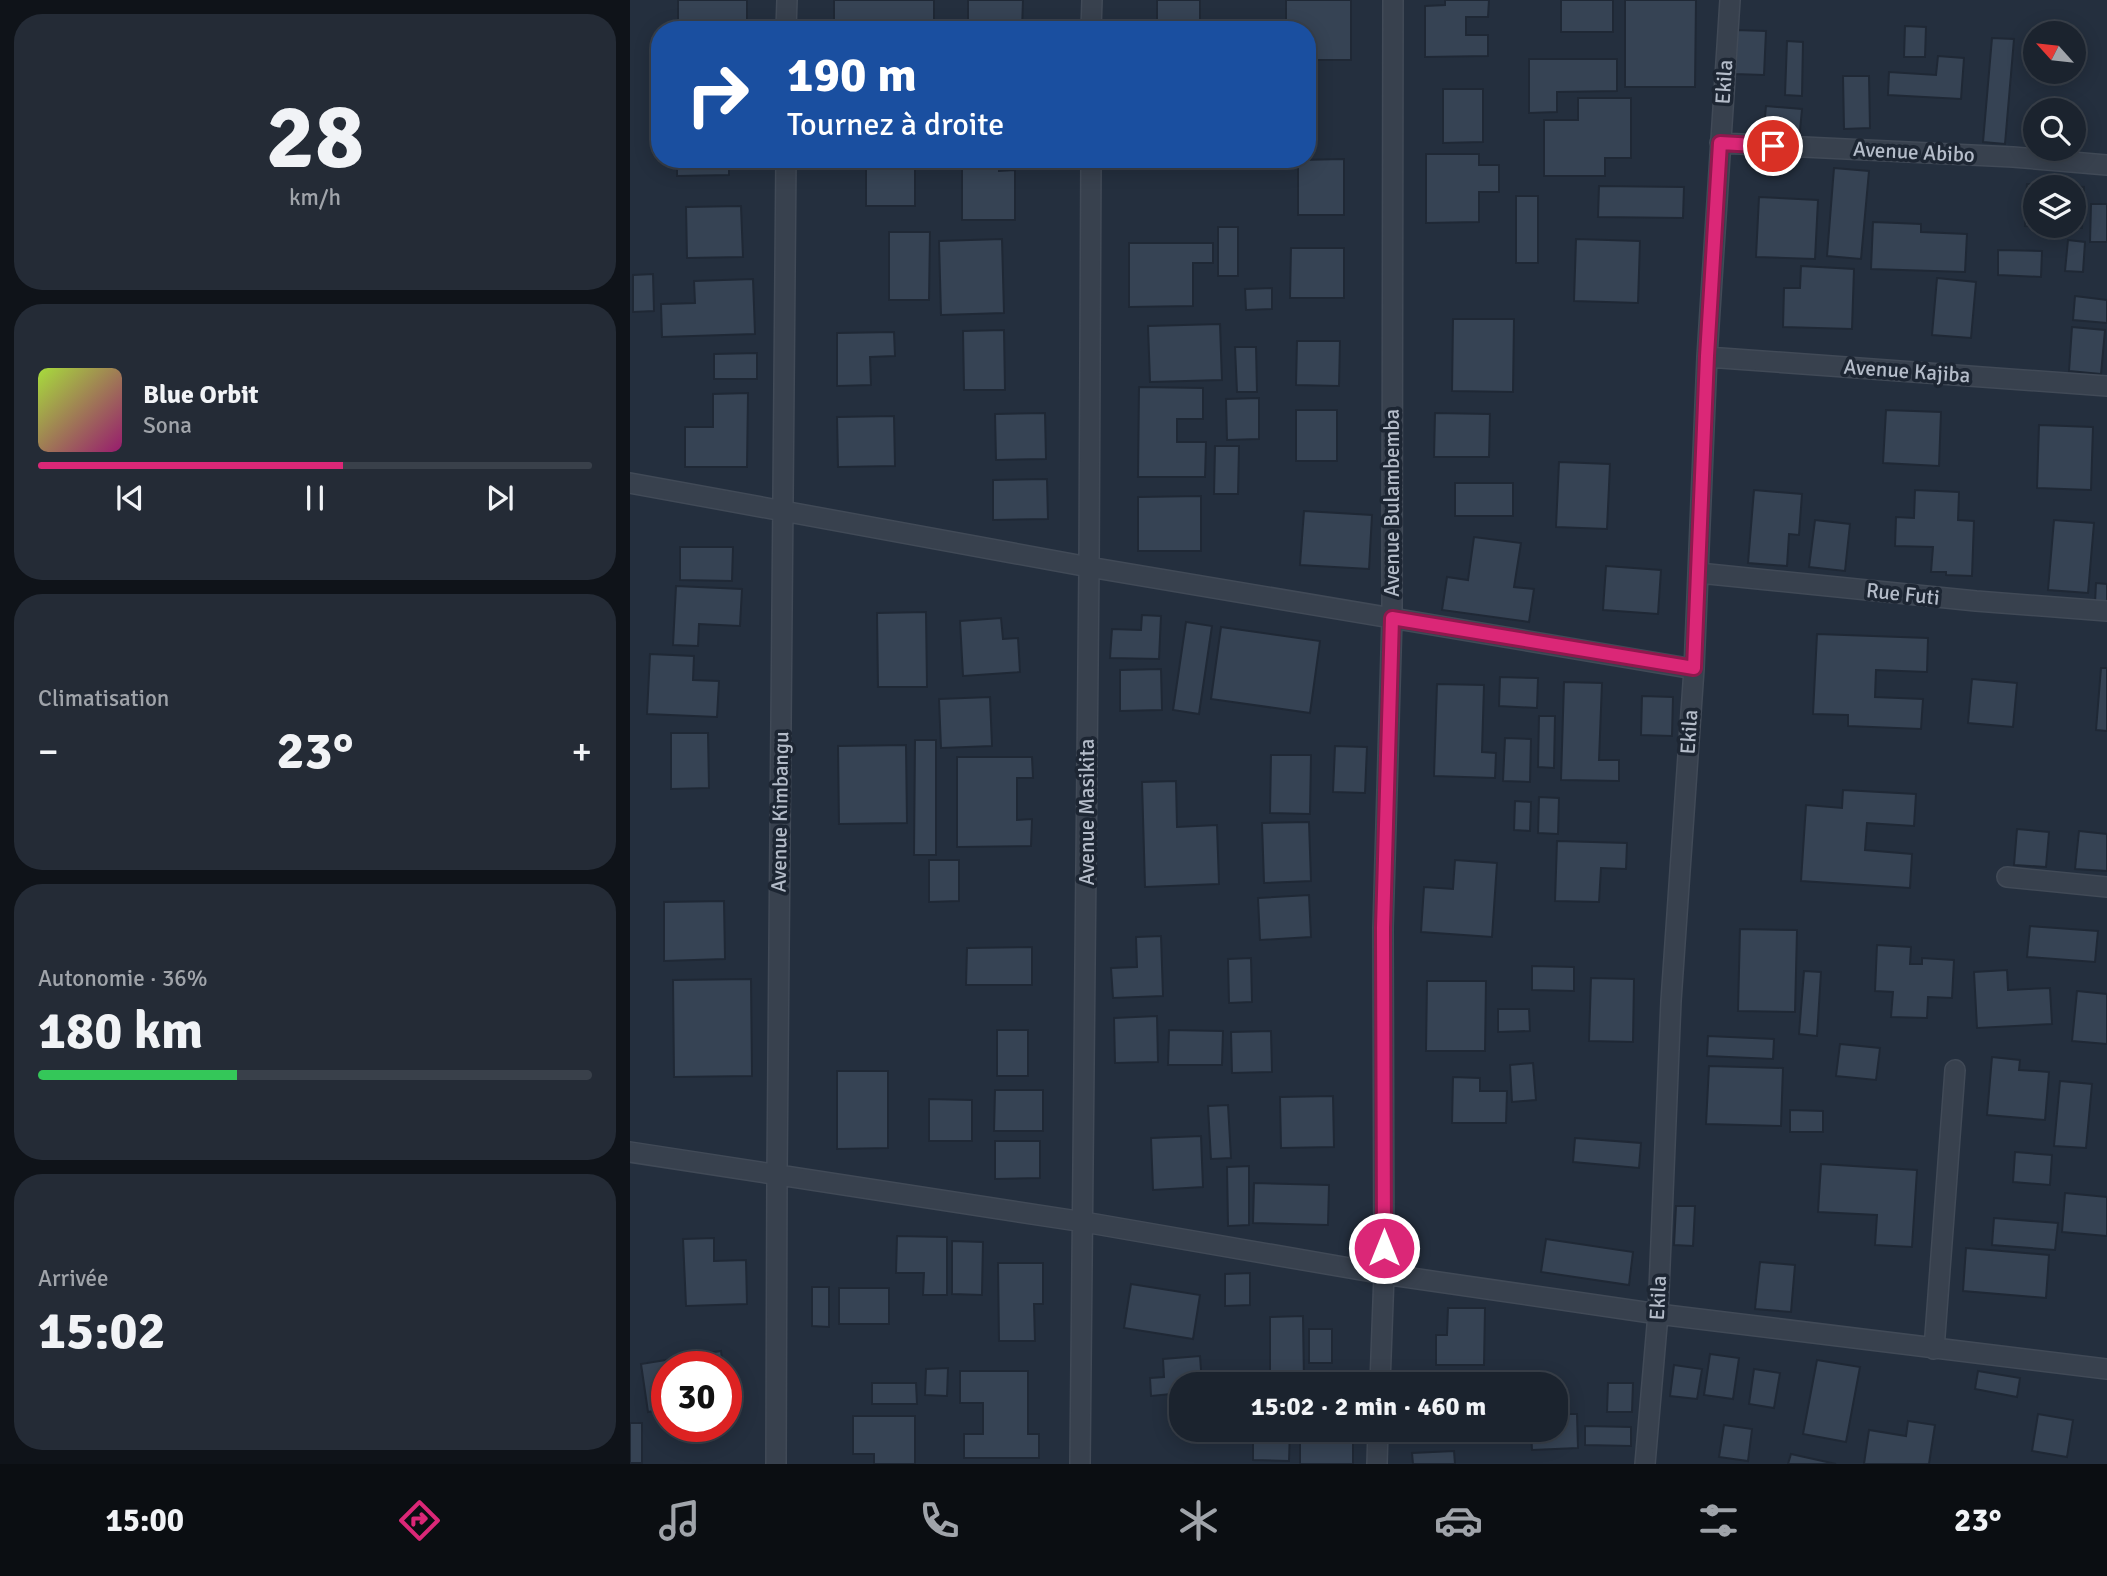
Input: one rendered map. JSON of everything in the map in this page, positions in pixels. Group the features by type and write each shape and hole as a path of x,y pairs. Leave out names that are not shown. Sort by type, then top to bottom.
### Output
{"street":[{"path":"786,21 787,0"},
{"path":"1091,21 1092,0"},
{"name":"Avenue Bulambemba","path":"1380,1372 1384,1274 1383,928 1392,618 1393,0"},
{"name":"Ekila","path":"1645,1464 1658,1314 1671,1001 1694,668 1707,356 1730,0"},
{"name":"Avenue Abibo","path":"1720,143 2013,157 2107,165"},
{"name":"Avenue Kimbangu","path":"776,1464 786,168"},
{"name":"Avenue Masikita","path":"1080,1464 1091,168"},
{"name":"Avenue Kajiba","path":"1707,356 2107,386"},
{"path":"630,483 1089,566 1694,668"},
{"name":"Rue Futi","path":"1699,573 1976,601 2107,611"},
{"path":"2007,877 2107,887"},
{"path":"1934,1349 1955,1070"},
{"path":"630,1152 1084,1222 1384,1274 1658,1314 2107,1369"},
{"path":"1377,1464 1378,1442"}],"building":[{"path":"678,0 747,0 747,20 678,21"},
{"path":"834,0 934,0 934,21 834,21"},
{"path":"968,0 1023,0 1022,21 968,21"},
{"path":"1157,0 1200,0 1200,21 1157,21"},
{"path":"1286,0 1351,0 1351,60 1316,60 1316,21 1286,21"},
{"path":"1445,0 1489,0 1488,17 1466,17 1466,35 1488,35 1488,56 1425,57 1425,6 1445,5"},
{"path":"1561,0 1613,0 1613,32 1561,32"},
{"path":"1625,0 1696,0 1695,87 1625,87"},
{"path":"1905,26 1926,27 1925,57 1904,57"},
{"path":"1736,30 1766,31 1764,75 1734,74"},
{"path":"1992,38 2014,39 2005,144 1983,142"},
{"path":"1787,41 1803,42 1802,96 1785,95"},
{"path":"1938,56 1964,58 1961,99 1888,95 1889,72 1936,75"},
{"path":"1529,59 1617,59 1617,91 1557,92 1557,112 1529,113"},
{"path":"1843,76 1869,76 1870,128 1844,129"},
{"path":"1443,89 1483,89 1483,142 1443,143"},
{"path":"1578,98 1631,98 1631,158 1605,158 1605,176 1544,176 1544,120 1578,120"},
{"path":"1766,106 1802,109 1799,141 1763,138"},
{"path":"1426,154 1479,154 1479,165 1499,165 1499,192 1479,192 1479,222 1426,223"},
{"path":"1344,159 1344,215 1298,215 1298,168 1316,168 1316,160"},
{"path":"677,168 729,168 729,175 677,176"},
{"path":"866,168 915,168 915,206 866,206"},
{"path":"962,168 1015,170 1015,220 962,220"},
{"path":"1834,168 1869,171 1861,259 1827,256"},
{"path":"1599,186 1684,187 1683,218 1598,217"},
{"path":"1516,196 1538,196 1538,263 1516,263"},
{"path":"1759,197 1818,200 1815,259 1756,257"},
{"path":"2091,204 2107,204 2107,242 2090,242"},
{"path":"741,206 743,257 687,258 686,207"},
{"path":"1873,222 1921,224 1921,232 1967,234 1965,272 1871,269"},
{"path":"1218,227 1238,227 1238,276 1218,276"},
{"path":"889,232 930,232 929,300 889,300"},
{"path":"1002,239 1004,313 941,315 939,241"},
{"path":"1576,239 1640,241 1638,303 1574,301"},
{"path":"2068,240 2085,242 2083,272 2065,271"},
{"path":"1129,243 1213,243 1213,263 1193,263 1193,306 1129,307"},
{"path":"1291,248 1344,248 1344,298 1290,298"},
{"path":"1998,250 2042,251 2041,277 1998,275"},
{"path":"1801,266 1854,269 1852,329 1783,327 1784,288 1800,288"},
{"path":"653,274 654,311 633,312 633,275"},
{"path":"1937,278 1976,282 1971,338 1932,335"},
{"path":"753,279 755,334 662,337 661,304 695,303 694,281"},
{"path":"1272,288 1272,309 1246,310 1245,289"},
{"path":"2075,296 2107,300 2107,323 2073,320"},
{"path":"1453,319 1514,319 1513,392 1452,391"},
{"path":"1220,324 1222,380 1150,382 1148,326"},
{"path":"2072,327 2105,330 2101,374 2069,371"},
{"path":"1004,330 1005,390 964,390 963,331"},
{"path":"894,332 895,356 870,357 871,385 837,386 837,333"},
{"path":"1297,341 1340,341 1339,386 1296,385"},
{"path":"1235,347 1256,347 1257,392 1237,392"},
{"path":"757,353 757,379 714,379 714,354"},
{"path":"1139,387 1203,388 1203,419 1177,419 1177,442 1206,442 1205,477 1138,477"},
{"path":"748,393 747,467 685,467 685,427 713,427 713,394"},
{"path":"1259,398 1259,439 1227,440 1226,399"},
{"path":"1296,410 1337,410 1337,461 1296,461"},
{"path":"1886,410 1941,412 1939,466 1883,463"},
{"path":"1045,413 1046,459 996,460 995,414"},
{"path":"1435,413 1490,414 1489,457 1434,457"},
{"path":"894,416 895,466 838,467 837,417"},
{"path":"2039,425 2093,427 2091,490 2037,488"},
{"path":"1215,446 1239,446 1238,494 1214,494"},
{"path":"1559,462 1610,464 1607,529 1556,527"},
{"path":"1047,479 1048,519 993,520 993,480"},
{"path":"1455,483 1513,483 1513,516 1455,516"},
{"path":"1754,490 1802,494 1799,535 1789,534 1787,566 1748,563"},
{"path":"1915,490 1959,492 1958,520 1974,521 1972,576 1931,572 1933,547 1895,546 1896,517 1914,518"},
{"path":"1201,496 1201,551 1138,551 1138,497"},
{"path":"1304,511 1372,515 1369,569 1300,565"},
{"path":"1815,520 1850,524 1845,571 1809,567"},
{"path":"2054,520 2094,523 2088,593 2048,590"},
{"path":"1474,537 1521,543 1514,587 1534,589 1529,622 1442,610 1447,577 1468,580"},
{"path":"680,547 733,547 732,581 680,580"},
{"path":"1606,566 1661,570 1658,614 1603,610"},
{"path":"2096,583 2107,584 2107,604 2095,603"},
{"path":"676,586 742,589 740,626 699,624 698,646 673,645"},
{"path":"926,612 927,687 878,687 877,613"},
{"path":"1142,615 1161,616 1159,659 1110,658 1112,629 1141,630"},
{"path":"1001,618 1003,639 1018,638 1020,672 963,676 960,621"},
{"path":"1186,622 1212,626 1199,714 1173,710"},
{"path":"1221,627 1320,641 1310,713 1211,699"},
{"path":"1817,634 1928,638 1927,672 1876,670 1875,697 1923,699 1921,729 1848,726 1848,715 1813,714"},
{"path":"650,654 694,656 693,680 719,681 717,717 647,714"},
{"path":"2101,668 2107,668 2107,731 2096,730"},
{"path":"1161,669 1162,710 1120,711 1120,670"},
{"path":"1500,677 1538,678 1537,708 1499,706"},
{"path":"1972,679 2017,683 2013,727 1968,723"},
{"path":"1564,682 1602,683 1599,760 1619,760 1619,781 1561,780"},
{"path":"1437,684 1484,685 1482,752 1496,753 1495,778 1434,776"},
{"path":"1642,696 1673,697 1672,736 1641,735"},
{"path":"990,697 992,746 941,748 939,699"},
{"path":"1539,716 1555,716 1554,768 1538,767"},
{"path":"671,733 708,733 709,788 671,789"},
{"path":"1505,738 1531,739 1530,782 1503,781"},
{"path":"915,740 936,740 936,855 914,855"},
{"path":"906,745 907,823 839,824 838,746"},
{"path":"1335,746 1367,747 1365,793 1333,792"},
{"path":"1271,755 1311,755 1310,814 1270,813"},
{"path":"957,757 1032,757 1033,778 1017,778 1017,820 1032,819 1031,846 957,847"},
{"path":"1176,781 1177,827 1217,825 1219,884 1145,887 1142,782"},
{"path":"1843,790 1916,794 1914,826 1867,823 1865,850 1912,854 1910,888 1801,881 1806,805 1842,808"},
{"path":"1539,797 1559,798 1558,834 1538,833"},
{"path":"1515,801 1531,802 1530,831 1514,830"},
{"path":"1309,822 1311,881 1264,883 1262,823"},
{"path":"2017,829 2049,832 2046,867 2014,865"},
{"path":"2079,831 2107,834 2107,871 2075,869"},
{"path":"1557,841 1627,843 1626,869 1601,868 1599,902 1555,901"},
{"path":"929,860 959,860 959,901 929,902"},
{"path":"1455,860 1497,863 1492,937 1421,932 1424,887 1453,889"},
{"path":"1309,895 1311,937 1260,940 1258,898"},
{"path":"724,901 725,959 664,961 664,902"},
{"path":"2030,926 2098,931 2095,962 2027,957"},
{"path":"1740,929 1797,930 1795,1012 1738,1011"},
{"path":"1161,936 1163,996 1113,998 1111,968 1137,967 1136,937"},
{"path":"1877,945 1911,947 1910,964 1922,964 1922,958 1954,960 1952,998 1928,997 1927,1018 1891,1017 1893,992 1875,991"},
{"path":"1032,947 1032,985 966,985 967,948"},
{"path":"1251,958 1252,1002 1229,1003 1228,959"},
{"path":"1532,966 1574,967 1574,991 1532,990"},
{"path":"2007,970 2008,990 2050,988 2052,1024 1977,1028 1974,972"},
{"path":"1804,971 1821,972 1817,1036 1799,1034"},
{"path":"1591,978 1634,979 1633,1042 1589,1041"},
{"path":"751,979 752,1076 674,1077 673,980"},
{"path":"1427,981 1486,981 1485,1051 1426,1051"},
{"path":"2077,991 2107,994 2107,1044 2072,1041"},
{"path":"1498,1009 1529,1009 1530,1031 1498,1032"},
{"path":"1157,1016 1158,1062 1115,1063 1114,1018"},
{"path":"997,1030 1028,1030 1028,1076 997,1076"},
{"path":"1169,1030 1223,1031 1222,1065 1168,1065"},
{"path":"1271,1031 1272,1072 1232,1073 1231,1032"},
{"path":"1708,1036 1774,1039 1773,1059 1707,1056"},
{"path":"1840,1044 1880,1048 1876,1080 1836,1076"},
{"path":"1992,1057 2020,1060 2019,1070 2049,1072 2045,1120 1987,1115"},
{"path":"1533,1063 1536,1100 1512,1102 1510,1065"},
{"path":"1709,1066 1783,1068 1781,1126 1706,1124"},
{"path":"837,1071 888,1071 888,1148 837,1149"},
{"path":"1453,1077 1480,1078 1480,1091 1507,1091 1506,1123 1452,1123"},
{"path":"2060,1081 2092,1084 2086,1148 2054,1146"},
{"path":"995,1090 1043,1090 1043,1131 994,1131"},
{"path":"1333,1096 1334,1147 1281,1148 1280,1097"},
{"path":"929,1099 972,1100 972,1141 929,1141"},
{"path":"1228,1105 1231,1158 1211,1159 1208,1106"},
{"path":"1790,1110 1823,1111 1823,1132 1790,1132"},
{"path":"1201,1136 1203,1187 1153,1190 1151,1138"},
{"path":"1575,1138 1641,1143 1639,1168 1573,1162"},
{"path":"995,1141 1040,1141 1040,1178 995,1179"},
{"path":"2015,1152 2052,1155 2050,1185 2013,1182"},
{"path":"1821,1164 1917,1170 1912,1247 1875,1245 1877,1215 1818,1212"},
{"path":"1249,1166 1249,1225 1228,1226 1227,1167"},
{"path":"1254,1183 1329,1185 1328,1225 1253,1223"},
{"path":"2065,1193 2107,1197 2107,1236 2062,1232"},
{"path":"1676,1206 1695,1206 1693,1246 1674,1245"},
{"path":"1994,1218 2058,1223 2055,1250 1992,1245"},
{"path":"897,1236 947,1237 947,1295 923,1295 924,1273 896,1273"},
{"path":"714,1238 714,1261 746,1260 747,1304 686,1306 683,1239"},
{"path":"1546,1239 1633,1252 1629,1285 1541,1272"},
{"path":"952,1241 983,1242 982,1295 952,1294"},
{"path":"1966,1248 2049,1255 2046,1298 1963,1291"},
{"path":"1760,1262 1795,1265 1791,1312 1755,1309"},
{"path":"998,1263 1043,1263 1043,1304 1034,1304 1035,1341 999,1341"},
{"path":"1250,1273 1250,1305 1225,1306 1225,1274"},
{"path":"1131,1284 1200,1295 1193,1339 1124,1328"},
{"path":"812,1287 829,1287 829,1327 812,1326"},
{"path":"839,1288 889,1288 889,1324 839,1324"},
{"path":"1448,1308 1485,1308 1484,1365 1436,1365 1436,1335 1447,1335"},
{"path":"1303,1316 1304,1372 1270,1372 1270,1317"},
{"path":"1309,1329 1332,1329 1332,1363 1309,1363"},
{"path":"1710,1354 1739,1358 1733,1399 1704,1395"},
{"path":"1200,1356 1201,1372 1169,1372 1169,1394 1151,1396 1150,1378 1164,1377 1163,1359"},
{"path":"1817,1360 1860,1367 1846,1442 1803,1434"},
{"path":"651,1362 651,1412 648,1412 641,1364"},
{"path":"1674,1365 1702,1369 1697,1399 1670,1396"},
{"path":"948,1368 947,1396 925,1395 926,1369"},
{"path":"1754,1369 1780,1373 1774,1408 1749,1404"},
{"path":"960,1371 1028,1371 1028,1434 1039,1434 1039,1458 964,1458 964,1434 983,1434 983,1403 960,1403"},
{"path":"1978,1371 2020,1378 2017,1397 1975,1389"},
{"path":"872,1383 916,1383 917,1404 872,1404"},
{"path":"1608,1383 1633,1383 1632,1412 1607,1412"},
{"path":"1568,1414 1577,1414 1578,1448 1532,1450 1532,1442 1568,1442"},
{"path":"2038,1414 2073,1420 2067,1457 2032,1451"},
{"path":"853,1416 915,1416 915,1464 874,1464 874,1454 853,1454"},
{"path":"1908,1421 1935,1425 1929,1464 1864,1464 1869,1430 1906,1436"},
{"path":"630,1423 642,1423 642,1463 630,1463"},
{"path":"1724,1425 1752,1429 1748,1461 1719,1457"},
{"path":"1585,1426 1631,1427 1631,1446 1585,1445"},
{"path":"1253,1442 1290,1442 1289,1461 1253,1460"},
{"path":"1300,1442 1353,1442 1353,1464 1300,1464"},
{"path":"1454,1451 1455,1464 1413,1464 1412,1453"},
{"path":"1791,1454 1836,1464 1788,1464"}],"route":[{"path":"1384,1248 1383,928 1392,618 1694,668 1707,356 1720,143 1773,146"}]}
